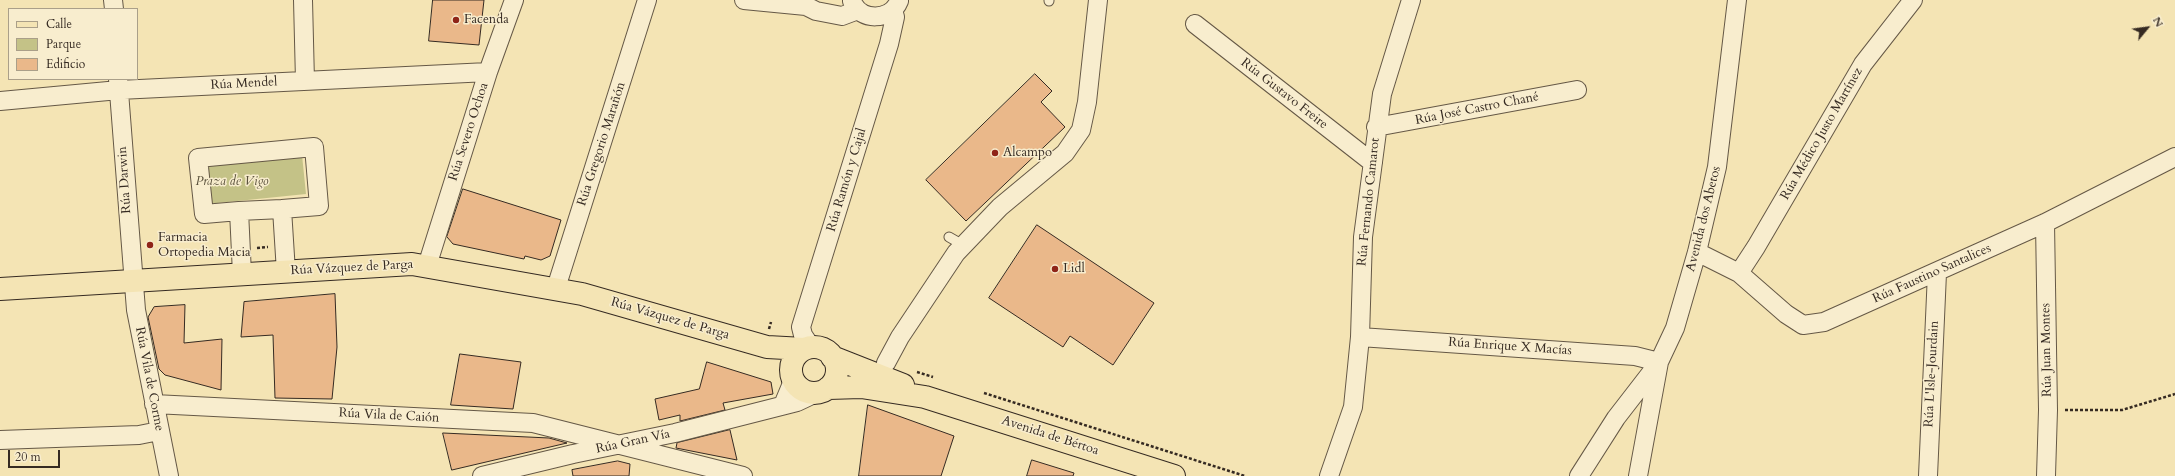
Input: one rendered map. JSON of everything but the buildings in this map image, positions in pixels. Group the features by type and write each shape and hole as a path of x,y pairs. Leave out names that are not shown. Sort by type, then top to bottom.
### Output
{"main road":[{"name":"Rúa Vázquez de Parga","path":"0,290 133,280 286,272 397,264 427,266 556,288 605,300 767,347 808,348"},
{"path":"767,347 802,391 822,391 833,383 837,371 832,357 827,351 808,348 792,360 792,377"},
{"name":"Avenida de Bértoa","path":"832,357 905,386 925,397"},
{"name":"Avenida de Bértoa","path":"822,391 861,387 925,397 1174,476"}],"street":[{"path":"303,0 305,81"},
{"name":"Rúa Severo Ochoa","path":"427,266 488,72 514,0"},
{"name":"Rúa Gregorio Marañón","path":"556,288 647,0"},
{"path":"744,0 806,6 816,11 842,16 855,5 864,14 878,17 896,5"},
{"path":"806,6 823,0"},
{"path":"886,363 902,332 956,241 1000,208 1065,153 1082,130 1087,102 1098,0"},
{"name":"Rúa Fernando Camarot","path":"1329,476 1353,406 1360,337 1363,237 1376,128 1382,94 1411,0"},
{"name":"Avenida dos Abetos","path":"1638,476 1660,362 1675,328 1697,252 1717,167 1737,0"},
{"name":"Rúa Médico Justo Martínez","path":"1739,273 1756,247 1863,64 1913,0"},
{"name":"Rúa Ramón y Cajal","path":"808,348 801,327 889,44 896,5"},
{"name":"Rúa Gustavo Freire","path":"1195,24 1372,163"},
{"name":"Rúa Mendel","path":"0,101 118,85 305,81 488,72"},
{"name":"Rúa Darwin","path":"118,85 133,280"},
{"name":"Rúa José Castro Chané","path":"1376,128 1577,90"},
{"path":"314,147 319,206 282,209 204,214 198,158 314,147"},
{"name":"Rúa Faustino Santalices","path":"1697,252 1739,273 1786,314 1803,325 1824,322 1937,273 2045,223 2175,157"},
{"path":"282,209 286,272"},
{"path":"239,211 242,274"},
{"name":"Rúa Juan Montes","path":"2045,223 2048,410 2046,476"},
{"name":"Rúa L'Isle-Jourdain","path":"1928,476 1937,273"},
{"name":"Rúa Vila de Corme","path":"133,280 136,310 169,476"},
{"name":"Rúa Enrique X Macías","path":"1360,337 1635,356 1660,362"},
{"path":"1579,476 1616,418 1660,362"},
{"path":"857,366 886,363"},
{"path":"886,363 905,386"},
{"path":"783,405 792,377"},
{"name":"Rúa Gran Vía","path":"482,476 783,405 822,391"},
{"name":"Rúa Vila de Caión","path":"154,404 533,424 621,444 675,460 743,476"},
{"path":"1616,418 1635,422 1646,432"},
{"path":"0,440 139,435 160,431"}],"path":[{"path":"240,249 285,246"},
{"path":"2048,410 2122,410 2175,394"}],"green space":[{"name":"Praza de Vigo","path":"302,155 306,194 208,204 204,165"}],"place":[{"name":"Facenda","path":"456,20"},
{"name":"Alcampo","path":"995,153"},
{"name":"Farmacia Ortopedia Macia","path":"150,245"},
{"name":"Lidl","path":"1055,269"}]}
